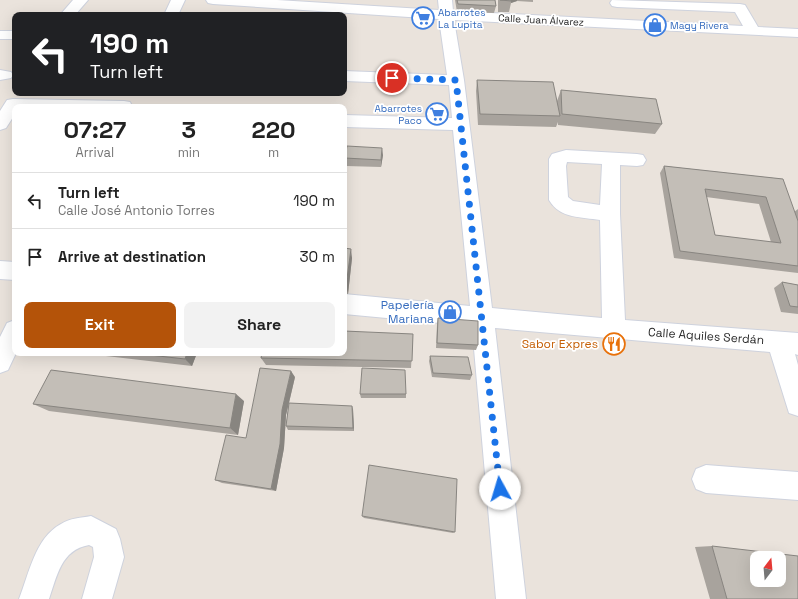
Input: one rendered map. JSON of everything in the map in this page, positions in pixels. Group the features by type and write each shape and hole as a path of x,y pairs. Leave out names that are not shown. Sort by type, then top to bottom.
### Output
{"street":[{"path":"70,12 80,0"},
{"path":"172,12 178,0"},
{"name":"Calle Juan Álvarez","path":"213,0 445,8 623,24 798,33"},
{"path":"623,24 617,2 740,8 753,30"},
{"path":"445,8 456,80 511,599"},
{"path":"0,35 12,35"},
{"path":"347,76 456,80"},
{"path":"13,104 126,102"},
{"path":"0,124 12,106"},
{"path":"347,121 460,124"},
{"path":"610,214 568,208 559,200 558,159 566,156 611,160 637,160"},
{"path":"611,160 610,214 614,329"},
{"path":"0,270 12,271"},
{"name":"Calle Aquiles Serdán","path":"347,304 614,329 788,343"},
{"path":"0,362 12,336"},
{"path":"788,343 798,404"},
{"path":"706,479 798,486"},
{"path":"34,599 51,552 70,534 91,530 106,539 109,557 97,599"}],"building":[{"path":"457,0 495,0 496,6 458,4"},
{"path":"477,80 553,82 560,116 480,114"},
{"path":"561,90 656,99 662,124 562,114"},
{"path":"347,146 382,148 381,160 347,158"},
{"path":"664,166 783,179 798,221 798,266 680,251","holes":["705,189 766,197 781,243 715,235"]},
{"path":"347,248 351,249 347,279"},
{"path":"782,282 798,285 798,307 790,306"},
{"path":"438,318 478,321 478,345 437,343"},
{"path":"347,331 413,334 412,361 261,358 261,356 347,356"},
{"path":"158,356 186,356 185,359"},
{"path":"430,356 468,357 472,375 433,373"},
{"path":"260,368 291,371 282,410 280,444 271,489 215,480 226,435 246,438"},
{"path":"362,368 405,370 406,394 360,394"},
{"path":"51,370 236,394 230,428 33,404"},
{"path":"289,403 352,406 353,428 286,426"},
{"path":"369,465 457,479 455,532 362,516"},
{"path":"712,546 755,551 750,551 750,587 786,587 786,555 798,556 798,599 727,599"}],"place":[{"name":"Abarrotes La Lupita","path":"423,18"},
{"name":"Magy Rivera","path":"655,25"},
{"name":"Abarrotes Paco","path":"437,114"},
{"name":"Papelería Mariana","path":"450,312"},
{"name":"Sabor Expres","path":"614,344"}],"route":[{"path":"392,78 456,80 500,489"}]}
